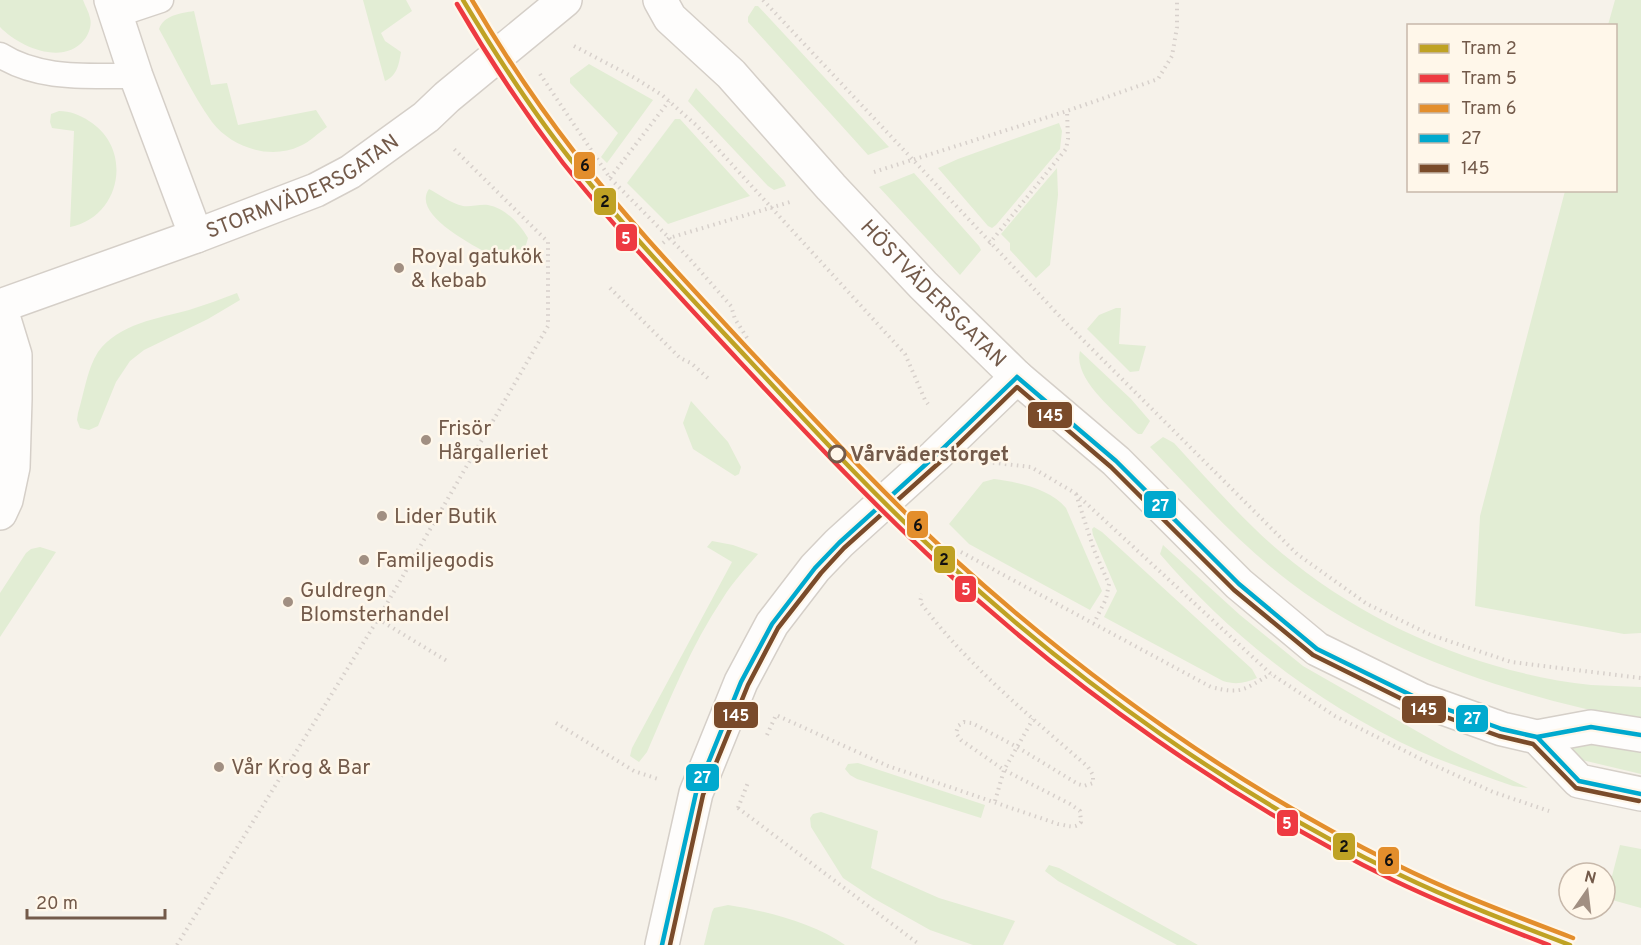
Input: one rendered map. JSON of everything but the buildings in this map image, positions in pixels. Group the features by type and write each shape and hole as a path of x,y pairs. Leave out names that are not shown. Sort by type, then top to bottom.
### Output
{"street":[{"name":"STORMVÄDERSGATAN","path":"0,306 196,236 316,190 350,172 426,117 447,97 566,0"},
{"name":"HÖSTVÄDERSGATAN","path":"660,0 670,18 731,74 831,187 923,285 1017,377 1116,461 1239,584 1317,649 1420,700 1502,729 1537,737 1591,727 1641,735"},
{"path":"114,7 136,76 196,236"},
{"path":"0,306 15,356 13,467 6,500 0,513"},
{"path":"662,945 696,793 741,682 772,624 815,568 839,543 1017,377"},
{"path":"1537,737 1579,781 1641,794"}],"lane":[{"path":"114,7 161,0"},
{"path":"0,55 24,68 44,73 136,76"}],"path":[{"path":"764,0 989,244 1297,554 1367,604 1431,635 1511,662 1641,678"},
{"path":"663,243 669,238 774,207 1158,79 1173,56 1178,0"},
{"path":"528,31 567,42 633,77 669,101 696,124 774,207 826,269 905,354 925,400 985,461 1031,466 1076,494 1271,674 1335,716 1426,762 1493,792 1555,813"},
{"path":"528,31 610,178 731,306 735,320 749,341"},
{"path":"610,178 669,101"},
{"path":"989,244 1066,149 1067,111"},
{"path":"177,945 378,619 549,326 548,242 460,157 426,117"},
{"path":"610,288 680,358 691,363 710,380"},
{"path":"1076,494 1094,550 1108,584 1106,599 1094,623"},
{"path":"961,552 1211,687 1231,692 1241,691 1271,674"},
{"path":"766,737 776,716 888,766 1058,824 1078,826 1081,822 1080,811 1004,770 961,740 956,733 958,726 964,722 972,723 1078,784 1084,786 1093,783 1093,775 1088,767 992,683 936,623 920,602 922,594"},
{"path":"378,619 447,661"},
{"path":"994,801 1004,770 1033,719"},
{"path":"556,723 615,760"},
{"path":"738,808 749,779"},
{"path":"696,793 738,808 920,945"}],"green space":[{"path":"0,0 83,0 91,24 90,29 84,40 75,48 65,52 41,51 18,41 0,27"},
{"path":"363,0 406,0 412,11 381,33 385,41 401,52 395,73 385,81"},
{"path":"1615,0 1641,0 1641,633 1624,634 1475,606 1480,516 1565,192 1617,192 1617,24 1608,24"},
{"path":"755,6 758,6 889,147 868,155 748,22 748,17"},
{"path":"194,11 211,85 227,83 238,125 316,110 327,127 304,144 277,152 241,145 220,131 198,100 159,29 161,24 169,18"},
{"path":"589,64 653,100 607,163 601,157 618,133 570,83 570,78"},
{"path":"696,88 784,181 786,186 774,190 768,186 688,101"},
{"path":"59,111 82,117 103,133 112,148 116,164 115,181 110,196 101,210 87,221 70,227 74,131 52,128 51,114"},
{"path":"675,119 680,119 750,196 668,224 627,183"},
{"path":"1059,123 1062,131 1060,149 992,228 938,168 958,159"},
{"path":"1057,168 1058,195 1050,265 1036,278 1010,250 1010,243 1001,234"},
{"path":"914,173 981,250 960,275 879,187"},
{"path":"429,189 459,205 488,205 500,209 521,227 528,238 523,251 514,260 506,263 468,242 440,222 430,211 426,200"},
{"path":"237,293 240,300 208,319 144,350 130,361 116,382 98,426 89,430 80,428 77,420 78,413 88,374 94,359 106,342 152,319 189,310"},
{"path":"1121,308 1119,344 1146,346 1139,371 1130,372 1087,329 1099,315"},
{"path":"1080,351 1131,399 1150,421 1142,434 1133,430 1097,394 1083,372"},
{"path":"691,401 728,442 741,467 739,474 735,476 693,449 683,423"},
{"path":"1163,437 1174,443 1232,506 1278,550 1360,608 1434,644 1473,659 1512,670 1591,685 1641,687 1641,721 1550,700 1458,671 1371,633 1330,609 1272,568 1201,500 1150,447"},
{"path":"994,479 1023,484 1043,491 1060,501 1066,508 1102,591 1090,610 969,544 949,524 983,482"},
{"path":"1094,527 1252,669 1257,678 1240,683 1223,681 1104,617 1117,591 1093,535"},
{"path":"712,541 733,545 758,554 731,586 711,616 682,673 647,752 639,762 630,756 632,748 732,562 707,547"},
{"path":"1163,545 1240,615 1303,666 1448,749 1528,788 1513,786 1419,751 1346,712 1312,690 1247,641 1217,614 1160,554"},
{"path":"40,547 56,552 0,637 0,593 26,553"},
{"path":"1567,735 1641,749 1641,774 1561,755"},
{"path":"858,763 985,805 981,818 857,779 845,769 848,764"},
{"path":"821,812 878,831 871,868 939,898 1015,921 1003,945 973,945 930,930 843,878 811,827 810,818 813,814"},
{"path":"1620,845 1641,849 1641,908 1617,901 1616,861"},
{"path":"1049,865 1059,868 1198,945 1177,945 1058,881 1045,871"},
{"path":"728,905 804,924 845,945 704,945 714,908"}],"tram line":[{"name":"2","path":"463,0 501,62 542,122 635,237 870,489 997,607 1105,694 1219,773 1278,810 1419,884 1570,945"},
{"name":"6","path":"472,0 508,59 547,116 639,230 875,483 953,558 1003,602 1109,687 1220,764 1277,800 1417,875 1573,938"},
{"name":"5","path":"457,4 494,65 534,124 584,189 627,239 838,465 940,566 990,611 1098,698 1155,739 1273,815 1393,880 1549,945"}],"transit line":[{"name":"27","path":"1017,377 1116,461 1239,584 1317,649 1421,700 1502,729 1537,737 1579,781 1641,794"},
{"name":"27","path":"662,945 696,793 741,682 772,624 815,568 839,543 935,456 1017,377"},
{"name":"145","path":"670,945 703,795 748,685 778,628 821,573 844,548 940,462 1017,387 1111,467 1234,590 1313,655 1418,707 1499,736 1533,744 1576,788 1639,801"},
{"name":"27","path":"1501,729 1537,737 1591,727 1641,735"}],"place":[{"name":"Royal gatukök & kebab","path":"399,268"},
{"name":"Frisör Hårgalleriet","path":"426,440"},
{"name":"Vårväderstorget","path":"837,454"},
{"name":"Lider Butik","path":"382,516"},
{"name":"Familjegodis","path":"364,560"},
{"name":"Guldregn Blomsterhandel","path":"288,602"},
{"name":"Vår Krog & Bar","path":"219,767"}]}
